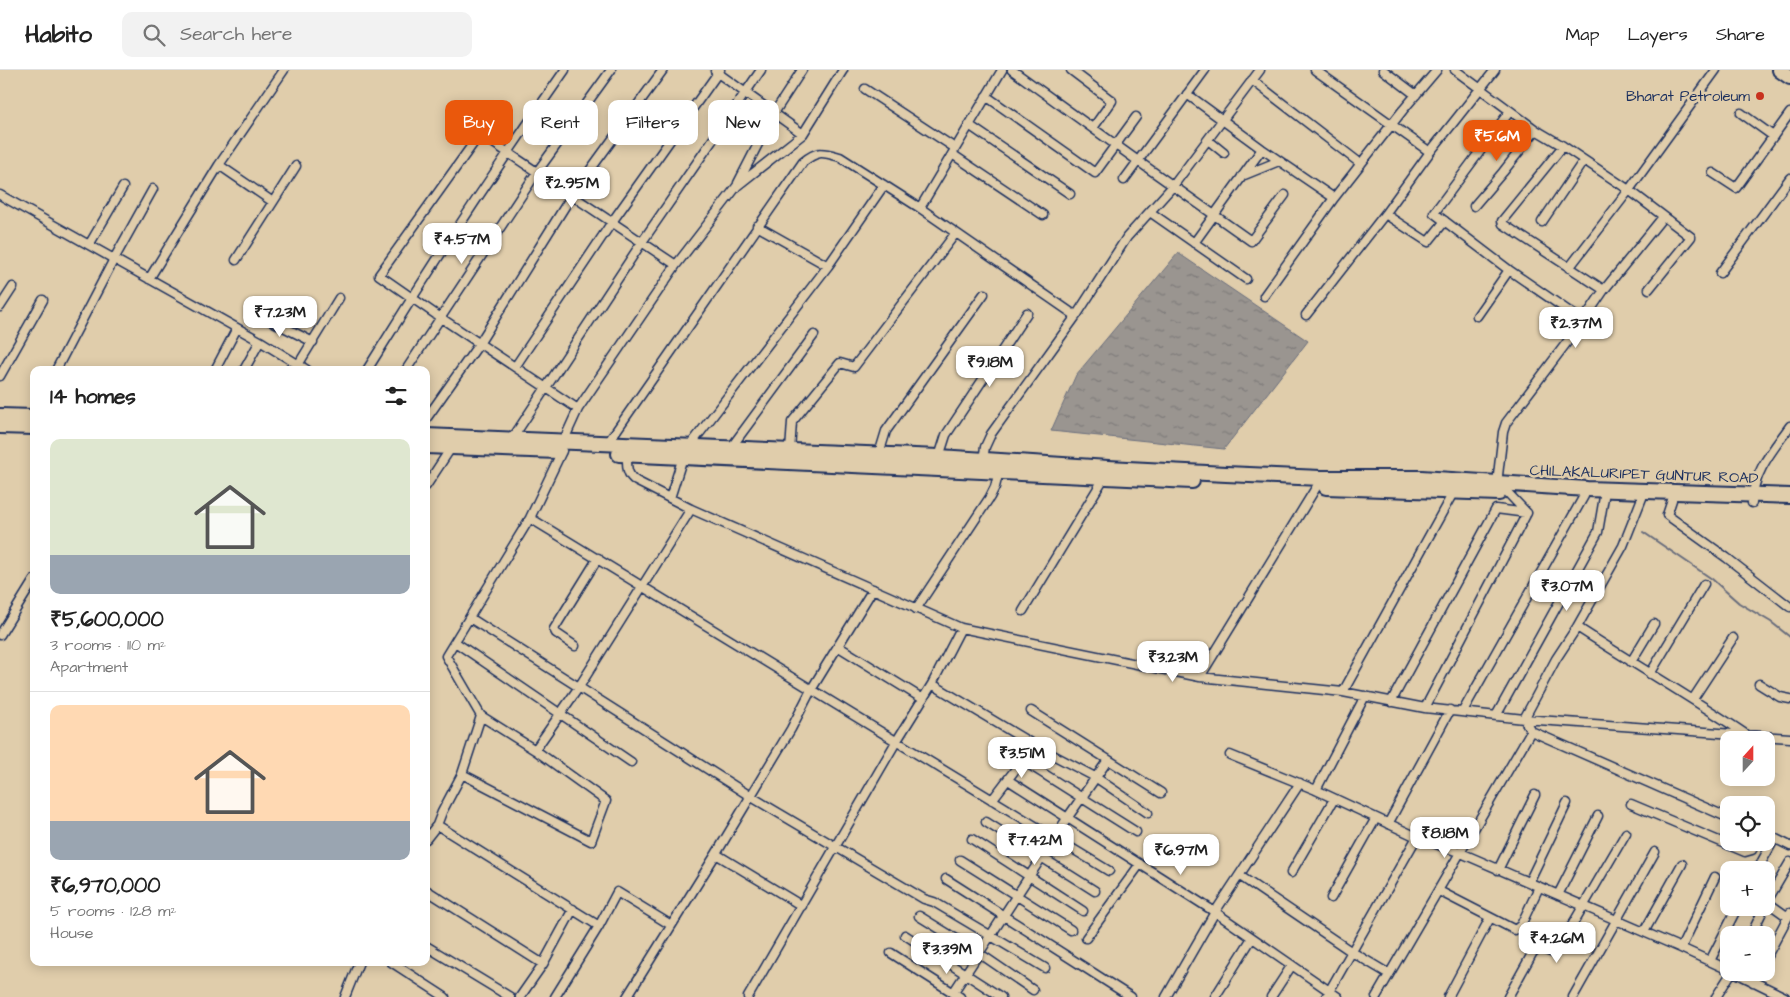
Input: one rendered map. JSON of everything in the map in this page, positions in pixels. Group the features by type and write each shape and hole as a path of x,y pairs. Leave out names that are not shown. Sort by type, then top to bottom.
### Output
{"highway":[{"path":"1780,70 1790,77"},
{"path":"0,416 30,419"},
{"path":"0,426 30,420"},
{"path":"430,436 512,439 627,454 686,452"},
{"path":"430,446 451,448 562,447 607,444 686,452"},
{"name":"CHILAKALURIPET GUNTUR ROAD","path":"686,452 730,449 879,454 1108,468 1321,478 1421,478 1752,499 1790,504"},
{"name":"CHILAKALURIPET GUNTUR ROAD","path":"686,452 1104,478 1672,500 1752,499 1790,496"}],"street":[{"path":"149,279 219,165 284,70"},
{"path":"370,366 412,297 507,152 564,70"},
{"path":"409,366 537,172 611,70"},
{"path":"430,413 479,344 572,196 663,70"},
{"path":"512,439 642,242 761,70"},
{"path":"779,105 802,70"},
{"path":"737,186 802,134 843,70"},
{"path":"920,208 1002,70"},
{"path":"1012,70 1116,144 1138,162 1251,241 1285,194"},
{"path":"1071,70 1112,101 1093,128"},
{"path":"1124,180 1205,70"},
{"path":"983,460 985,447 991,434 1076,316 1127,237 1173,186 1260,70"},
{"path":"1315,70 1430,152"},
{"path":"1383,70 1416,95"},
{"path":"1264,296 1334,198 1437,70"},
{"path":"1455,70 1536,130 1628,190 1691,236 1649,289"},
{"path":"1306,315 1495,70"},
{"path":"1569,268 1716,70"},
{"path":"515,367 612,222 717,71 756,100"},
{"path":"1252,80 1361,164"},
{"path":"865,89 1043,216"},
{"path":"1187,94 1262,149 1334,198"},
{"path":"986,96 1095,173 1136,117"},
{"path":"1510,111 1434,213 1509,270 1583,321"},
{"path":"1741,113 1773,136"},
{"path":"1714,173 1736,188 1790,113"},
{"path":"779,117 802,134"},
{"path":"969,125 1070,194"},
{"path":"1474,206 1536,130"},
{"path":"578,409 479,344 379,274 480,134 676,265"},
{"path":"1208,140 1224,153"},
{"path":"462,774 591,841 606,801 535,750 481,716 446,656 530,518 578,409 676,265 737,186 758,145"},
{"path":"1563,146 1502,221 1503,224 1604,290"},
{"path":"1194,243 1262,149"},
{"path":"607,444 757,226 803,162 814,154 825,153 840,157 920,208 1076,316"},
{"path":"1542,222 1584,160"},
{"path":"1241,176 1280,161"},
{"path":"219,165 273,202"},
{"path":"236,260 296,166"},
{"path":"1720,273 1790,178"},
{"path":"670,498 686,452 828,266 884,185"},
{"path":"89,245 123,187"},
{"path":"58,366 114,259 154,189"},
{"path":"0,195 260,341 298,365 339,298"},
{"path":"1150,212 1246,279"},
{"path":"1384,214 1428,242 1445,221"},
{"path":"1496,484 1502,432 1506,423 1604,290 1663,217"},
{"path":"757,226 828,266"},
{"path":"790,451 792,422 840,363 854,367 955,234"},
{"path":"1477,316 1509,270"},
{"path":"0,307 13,287"},
{"path":"879,454 886,432 984,294"},
{"path":"0,376 43,300"},
{"path":"940,457 946,435 1027,313"},
{"path":"258,314 313,342"},
{"path":"217,366 237,328"},
{"path":"730,449 814,335"},
{"path":"246,366 260,341"},
{"path":"1752,499 1759,471 1790,426"},
{"path":"430,480 451,448"},
{"path":"627,454 628,473 631,478 691,509 960,628 1200,677 1343,692 1425,708 1524,719 1720,732"},
{"path":"916,609 990,497 999,471"},
{"path":"1023,611 1104,478"},
{"path":"1200,677 1317,486"},
{"path":"1343,692 1454,491"},
{"path":"1508,493 1527,513"},
{"path":"1463,712 1584,496"},
{"path":"1496,716 1598,532 1604,497"},
{"path":"1524,719 1556,659 1577,627 1623,546 1642,498"},
{"path":"1672,500 1667,515 1727,558 1790,607"},
{"path":"535,750 561,715 691,509"},
{"path":"1391,702 1496,509 1527,513"},
{"path":"1425,708 1527,513"},
{"path":"530,518 1109,871"},
{"path":"575,646 556,633 554,629 598,558"},
{"path":"1650,674 1704,584"},
{"path":"0,635 30,586"},
{"path":"627,997 716,854 791,729 811,690 873,589"},
{"path":"470,618 750,796 836,845 924,899 934,902 992,935 1045,968"},
{"path":"1631,662 1654,624"},
{"path":"1577,627 1650,674 1694,699 1742,731"},
{"path":"748,997 896,742 932,684 960,628"},
{"path":"1694,699 1733,638"},
{"path":"455,642 631,762"},
{"path":"839,647 923,699"},
{"path":"932,684 1034,745 1095,777 1148,812"},
{"path":"1760,684 1780,697 1790,699"},
{"path":"1316,790 1365,696"},
{"path":"1388,824 1450,710"},
{"path":"1032,711 1161,793"},
{"path":"430,834 437,825 462,774 481,716"},
{"path":"1524,719 1531,731 1720,814"},
{"path":"1376,997 1531,731"},
{"path":"1775,737 1790,738"},
{"path":"992,800 1034,745"},
{"path":"1230,755 1300,783 1417,837 1530,882 1720,966"},
{"path":"1022,760 1136,832"},
{"path":"891,953 956,995 965,973 1108,760"},
{"path":"1008,780 1215,912 1292,965 1327,994 1338,997"},
{"path":"1166,997 1215,912 1300,783"},
{"path":"1498,870 1535,795"},
{"path":"1291,873 1334,798"},
{"path":"1530,882 1567,803"},
{"path":"1631,804 1720,841"},
{"path":"1558,895 1598,816"},
{"path":"1331,898 1376,818"},
{"path":"986,822 1095,891"},
{"path":"437,825 600,926"},
{"path":"1508,997 1533,952 1540,948 1554,953 1557,951 1626,833"},
{"path":"1327,994 1417,837"},
{"path":"1775,838 1789,843"},
{"path":"972,839 1083,910"},
{"path":"1573,997 1656,852"},
{"path":"716,854 802,906"},
{"path":"960,860 1071,930"},
{"path":"1775,889 1790,862"},
{"path":"1086,938 1140,864"},
{"path":"1644,932 1682,864"},
{"path":"1240,876 1352,952 1389,974"},
{"path":"1681,948 1715,877"},
{"path":"946,879 1129,996"},
{"path":"1439,891 1510,929 1518,928 1540,887"},
{"path":"555,997 600,926 617,892 671,925"},
{"path":"430,893 543,964"},
{"path":"1775,907 1789,915 1775,941"},
{"path":"520,997 543,964 573,909"},
{"path":"920,916 1033,990"},
{"path":"1710,961 1733,916"},
{"path":"1448,997 1490,918"},
{"path":"905,935 1001,997"},
{"path":"1215,997 1252,938"},
{"path":"430,948 510,997"},
{"path":"1272,997 1292,965"},
{"path":"345,997 357,966"},
{"path":"397,966 445,997"},
{"path":"1716,997 1727,981"},
{"path":"1753,982 1785,997"}],"water":[{"path":"1178,253 1308,341 1224,449 1051,431 1076,375"}],"waterway":[{"path":"1643,532 1712,579 1739,603 1771,622 1790,637"}],"place":[{"name":"Bharat Petroleum","path":"1760,96"}]}
